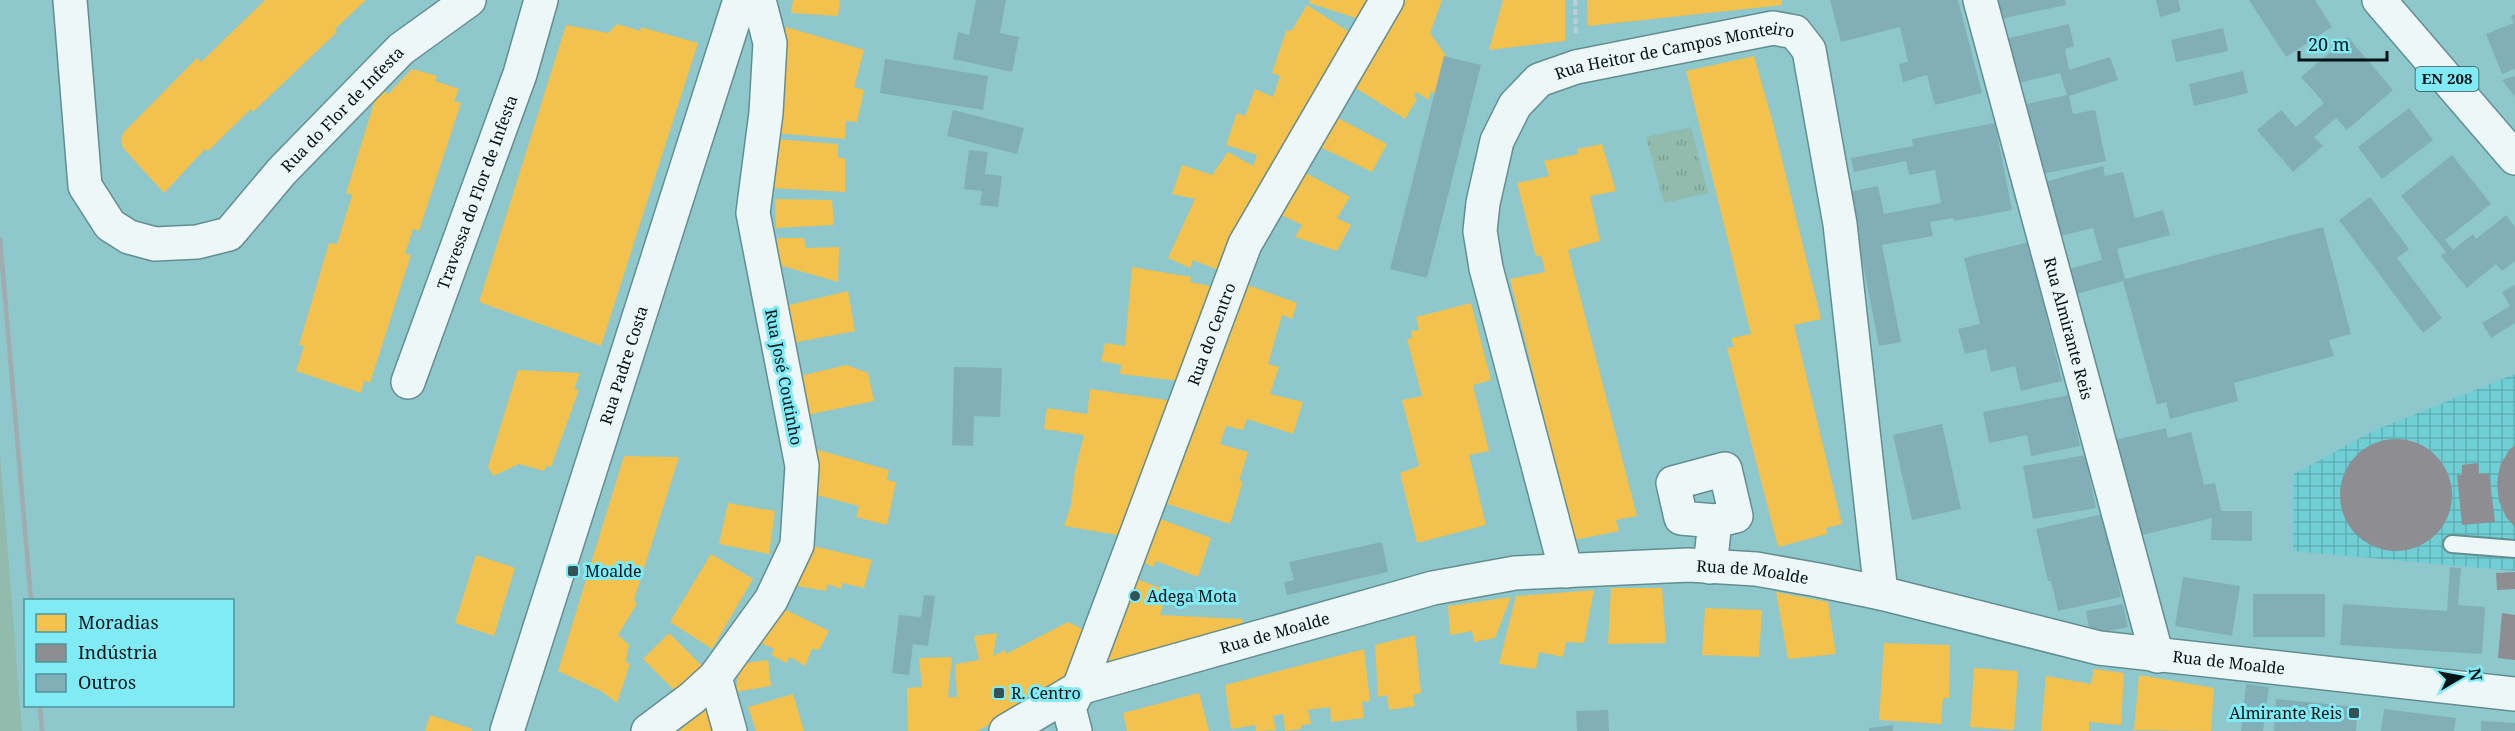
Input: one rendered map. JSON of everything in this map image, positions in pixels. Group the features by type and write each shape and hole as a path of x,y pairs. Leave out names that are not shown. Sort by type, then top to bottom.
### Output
{"street":[{"name":"Rua do Flor de Infesta","path":"70,0 85,186 110,225 129,237 155,244 197,242 229,234 282,171 401,49 469,0"},
{"name":"Travessa do Flor de Infesta","path":"408,382 520,74 541,0"},
{"name":"Rua Padre Costa","path":"507,731 740,0"},
{"name":"Rua José Coutinho","path":"648,731 692,698 715,677 771,600 797,545 802,466 753,213 766,113 770,43 759,0"},
{"name":"Rua do Centro","path":"1075,731 1069,708 1080,688 1245,244 1387,0"},
{"name":"Rua Almirante Reis","path":"1980,0 2157,656"},
{"name":"EN 208","path":"2379,0 2515,158"},
{"name":"Rua Heitor de Campos Monteiro","path":"1566,571 1486,268 1480,231 1483,203 1497,141 1515,105 1539,80 1576,67 1773,28 1795,32 1809,50 1840,225 1881,593"},
{"path":"1710,567 1715,521"},
{"name":"Rua de Moalde","path":"1006,731 1080,688 1433,588 1515,573 1635,567 1756,569 1881,593 2099,648 2515,694"},
{"path":"715,677 730,731"}],"lane":[{"path":"2452,544 2515,549"}],"shaded area":[{"path":"2515,374 2515,571 2293,551 2294,474 2373,431"}],"green space":[{"path":"1691,127 1708,193 1664,203 1646,137"},
{"path":"0,454 22,731 0,731"}],"building: Moradias":[{"path":"265,0 366,0 335,29 337,32 253,112 251,109 208,151 205,149 164,193 123,148 121,139 124,132 197,58 201,62"},
{"path":"793,0 840,0 838,16 791,13"},
{"path":"1310,0 1371,0 1362,20 1309,3"},
{"path":"1399,0 1442,0 1430,33 1449,60 1439,96 1431,91 1429,100 1416,92 1414,96 1417,99 1405,119 1354,87"},
{"path":"1503,0 1565,0 1565,41 1489,50"},
{"path":"1587,0 1782,0 1782,5 1588,26"},
{"path":"1307,5 1357,37 1223,272 1193,260 1190,268 1168,258 1195,199 1172,194 1182,165 1212,175 1228,152 1253,166 1257,155 1226,145 1237,113 1245,116 1255,89 1273,97 1280,76 1272,73 1286,31 1292,30"},
{"path":"617,24 640,31 641,27 698,43 601,346 479,302 566,25 608,33"},
{"path":"786,27 864,50 854,87 864,90 857,122 846,121 845,139 774,133"},
{"path":"1754,56 1773,123 1821,319 1794,325 1842,524 1826,528 1827,534 1778,547 1727,348 1734,347 1731,338 1751,334 1686,71"},
{"path":"412,69 437,76 435,81 459,89 454,101 461,103 419,231 413,229 405,254 411,255 370,383 364,381 361,393 296,371 304,346 299,345 329,243 337,244 352,195 346,193 376,97 381,90 388,94"},
{"path":"1334,116 1387,144 1372,172 1316,145"},
{"path":"776,139 838,144 838,157 845,159 845,192 772,188"},
{"path":"1602,144 1616,191 1590,196 1600,241 1568,250 1637,516 1616,520 1619,531 1574,540 1510,279 1545,272 1541,255 1536,257 1517,183 1549,176 1544,161 1578,154 1577,149"},
{"path":"1302,171 1350,197 1337,218 1351,225 1337,251 1295,237 1302,225 1277,213"},
{"path":"775,199 832,200 834,225 776,228"},
{"path":"777,238 804,238 806,248 839,247 838,282 779,265"},
{"path":"1132,267 1191,277 1190,282 1215,287 1180,381 1120,374 1121,365 1101,361 1105,343 1125,346"},
{"path":"1242,283 1297,303 1292,319 1282,315 1268,364 1279,367 1270,394 1303,402 1293,434 1247,419 1243,430 1226,426 1220,444 1248,452 1239,481 1243,481 1230,524 1161,502"},
{"path":"848,291 855,331 792,343 785,306"},
{"path":"1471,303 1491,380 1473,385 1489,451 1469,455 1486,525 1417,543 1400,473 1419,466 1402,400 1422,396 1407,339 1412,338 1411,331 1419,330 1416,317"},
{"path":"846,365 868,373 874,401 807,415 800,376"},
{"path":"518,370 580,373 574,389 579,390 551,467 546,466 544,471 519,464 493,476 488,467"},
{"path":"1090,389 1173,401 1142,483 1117,535 1064,526 1071,505 1075,471 1084,435 1044,429 1047,408 1087,414"},
{"path":"815,449 889,470 887,480 896,482 887,525 856,517 859,506 816,495"},
{"path":"624,456 679,457 634,600 637,604 618,635 629,645 626,662 630,664 617,703 601,691 558,671"},
{"path":"728,503 775,511 769,554 719,544"},
{"path":"1155,517 1211,538 1198,577 1156,561 1153,567 1136,559"},
{"path":"809,545 872,560 864,588 842,583 841,589 828,584 826,591 797,586"},
{"path":"711,554 753,579 712,649 670,622"},
{"path":"476,555 515,568 494,636 455,623"},
{"path":"1130,577 1167,590 1160,615 1243,619 1239,632 1111,667 1101,654"},
{"path":"1611,588 1662,588 1666,643 1608,644"},
{"path":"1594,590 1584,643 1566,642 1563,657 1539,652 1536,669 1499,664 1516,596"},
{"path":"1776,592 1828,602 1836,654 1788,659"},
{"path":"1511,597 1495,638 1474,642 1472,631 1450,635 1448,606"},
{"path":"780,607 829,631 819,650 812,649 805,666 790,657 786,663 771,655 774,649 759,642"},
{"path":"1705,608 1762,610 1759,657 1702,655"},
{"path":"1068,622 1086,631 1066,683 977,731 908,731 907,688 922,687 919,658 952,657 948,697 957,697 955,664 979,660 974,636 997,633 993,656 1005,650 1006,654"},
{"path":"669,633 705,669 680,696 643,659"},
{"path":"1415,635 1421,693 1413,695 1415,706 1389,710 1387,695 1378,697 1375,645"},
{"path":"1884,643 1950,645 1949,698 1943,698 1941,724 1879,720"},
{"path":"1364,649 1370,701 1362,702 1364,718 1331,722 1330,707 1308,710 1311,724 1301,725 1301,729 1285,731 1283,714 1273,716 1276,730 1256,731 1255,725 1231,729 1225,685"},
{"path":"768,660 771,686 735,692 738,677 745,663"},
{"path":"1974,668 2018,671 2014,730 1970,727"},
{"path":"2094,669 2124,673 2121,725 2089,722 2089,731 2041,731 2046,676 2091,684"},
{"path":"2139,675 2214,688 2211,731 2134,730"},
{"path":"1199,693 1209,731 1127,731 1123,713"},
{"path":"793,694 804,731 756,731 748,707"},
{"path":"705,706 713,731 668,731"},
{"path":"430,715 472,729 472,731 425,731"}],"building: Indústria":[{"path":"2396,439 2417,444 2435,456 2447,474 2452,495 2447,516 2435,534 2417,546 2396,551 2375,546 2357,534 2345,516 2340,495 2345,474 2357,456 2375,444"},
{"path":"2515,445 2515,527 2506,517 2499,501 2497,483 2500,466 2509,450"},
{"path":"2478,463 2479,474 2489,473 2495,522 2462,525 2457,475 2462,475 2462,465"},
{"path":"2515,572 2515,589 2497,590 2496,573"},
{"path":"2502,613 2515,615 2515,660 2498,658"}],"building: Outros":[{"path":"976,0 1006,0 1000,33 1019,37 1012,72 953,59 958,32 969,35"},
{"path":"1830,0 1958,0 1982,93 1935,105 1927,75 1903,82 1899,64 1908,62 1900,27 1841,42"},
{"path":"1991,0 2065,0 2066,5 1996,20"},
{"path":"2156,0 2178,0 2181,11 2160,17"},
{"path":"2249,0 2315,0 2332,27 2286,57"},
{"path":"2515,14 2515,69 2502,74 2486,34 2514,23 2511,16"},
{"path":"2069,24 2074,46 2065,49 2069,70 2110,57 2118,80 2069,96 2073,114 2095,110 2106,161 2037,175 2022,105 2067,95 2060,73 2015,84 2005,39"},
{"path":"2223,28 2228,51 2176,62 2171,40"},
{"path":"2348,37 2393,90 2347,130 2336,118 2314,137 2323,146 2293,172 2257,130 2281,110 2296,127 2324,103 2301,77"},
{"path":"1444,56 1481,65 1427,278 1390,269"},
{"path":"885,59 988,76 983,110 880,93"},
{"path":"2243,71 2248,93 2194,106 2189,84"},
{"path":"2515,76 2515,97 2502,80"},
{"path":"2409,108 2433,140 2382,179 2358,147"},
{"path":"953,110 1024,128 1017,154 947,136"},
{"path":"1995,123 2012,210 1954,221 1953,218 1930,222 1933,236 1882,245 1901,342 1879,346 1849,192 1878,186 1884,214 1941,203 1935,170 1909,175 1906,161 1854,172 1851,158 1913,146 1912,139"},
{"path":"969,150 988,152 985,174 1002,176 998,207 980,205 982,191 964,189"},
{"path":"2452,155 2491,204 2445,240 2453,250 2473,234 2476,239 2506,215 2515,227 2515,261 2502,271 2496,264 2467,288 2441,256 2446,252 2401,196"},
{"path":"2103,166 2105,176 2123,172 2135,218 2163,210 2170,235 2117,249 2125,279 2323,227 2351,334 2329,340 2334,356 2234,383 2238,401 2170,419 2166,402 2157,405 2123,281 2073,295 2066,270 2102,260 2093,228 2056,237 2041,183"},
{"path":"2370,197 2409,249 2397,258 2442,318 2423,333 2339,220"},
{"path":"2029,242 2062,381 2021,391 2015,366 1991,372 1986,349 1965,354 1958,329 1980,324 1964,258"},
{"path":"2515,285 2515,323 2491,338 2482,323 2510,306 2502,292"},
{"path":"954,367 1002,368 1000,417 974,416 973,446 952,445"},
{"path":"2069,395 2080,446 2031,456 2027,435 1989,443 1983,412"},
{"path":"1942,424 1961,509 1912,520 1893,435"},
{"path":"2166,428 2168,438 2191,432 2204,485 2215,483 2221,511 2252,511 2252,541 2211,540 2212,518 2138,536 2115,440"},
{"path":"2085,455 2096,508 2033,519 2023,466"},
{"path":"2103,514 2121,597 2058,611 2051,581 2048,581 2036,529"},
{"path":"1382,542 1388,572 1287,595 1284,582 1294,580 1289,562"},
{"path":"2450,567 2461,568 2458,605 2485,607 2482,654 2340,645 2343,604 2447,611"},
{"path":"2183,577 2240,586 2232,636 2175,626"},
{"path":"2253,594 2325,594 2325,637 2253,637"},
{"path":"924,595 935,596 928,646 913,644 909,675 892,673 899,615 921,617"},
{"path":"2123,604 2128,627 2090,635 2086,611"},
{"path":"2246,684 2269,687 2263,731 2241,731"},
{"path":"2276,699 2358,707 2356,731 2274,731"},
{"path":"2384,709 2456,718 2454,731 2381,731"},
{"path":"1608,710 1609,731 1577,731 1576,711"},
{"path":"2481,721 2515,723 2515,731 2481,731"},
{"path":"1893,725 1893,731 1869,731 1869,728"}],"railway":[{"path":"0,239 31,599"},
{"path":"40,707 42,731"}],"place":[{"name":"Moalde","path":"573,571"},
{"name":"Adega Mota","path":"1135,596"},
{"name":"R. Centro","path":"999,693"},
{"name":"Almirante Reis","path":"2354,713"}]}
